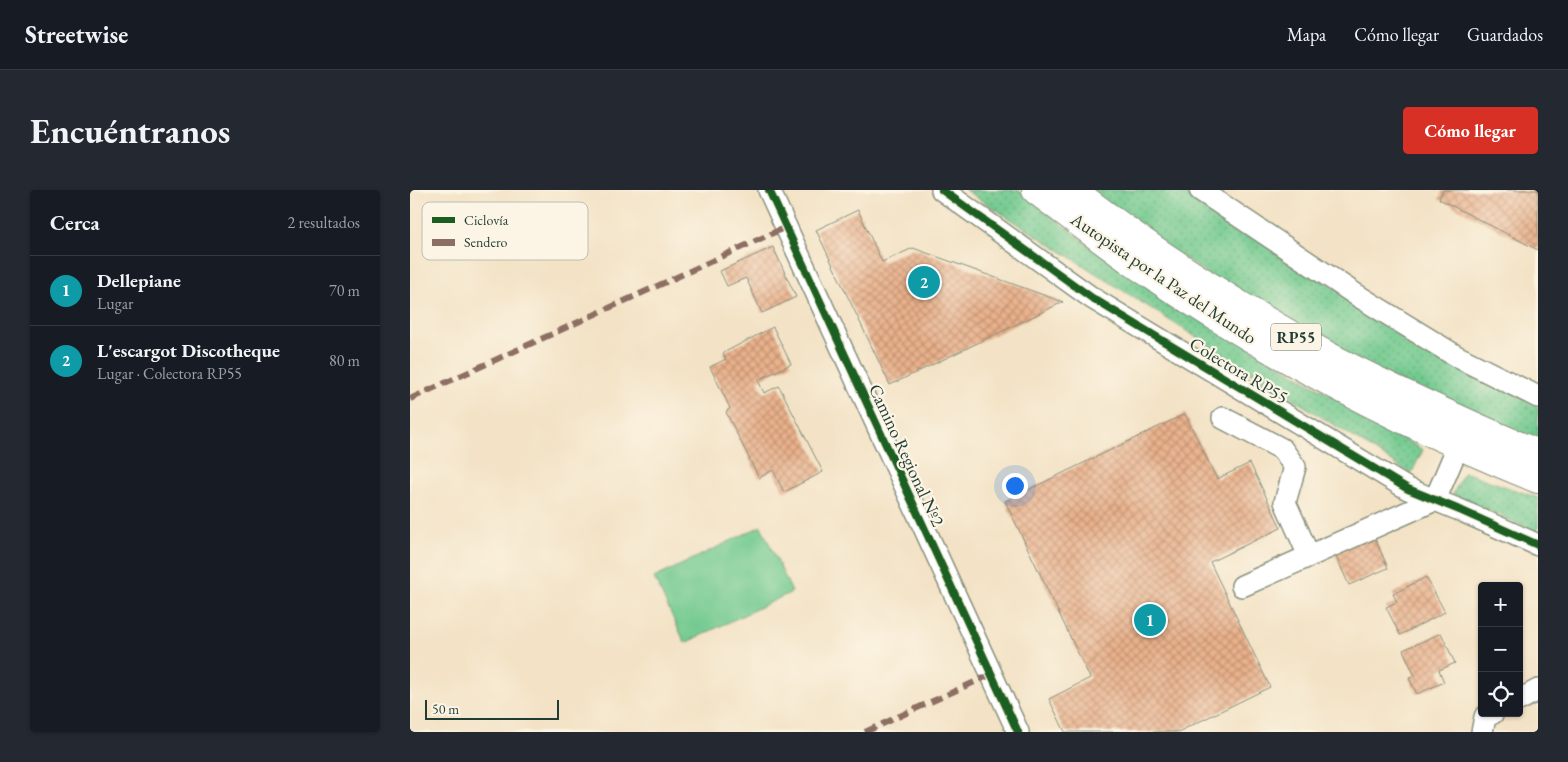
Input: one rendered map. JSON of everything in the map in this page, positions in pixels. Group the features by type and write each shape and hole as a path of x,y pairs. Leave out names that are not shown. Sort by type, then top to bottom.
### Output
{"highway":[{"name":"Autopista por la Paz del Mundo","path":"1036,190 1137,265 1197,304 1318,376 1380,409 1458,446 1538,479"},
{"name":"Autopista por la Paz del Mundo","path":"1072,190 1160,255 1270,323 1431,407 1538,454"}],"street":[{"name":"Camino Regional Nº2","path":"769,190 1018,732"},
{"name":"Colectora RP55","path":"942,190 1092,298 1408,489 1538,545"},
{"path":"1200,190 1355,294 1456,356 1538,397"},
{"path":"1222,418 1282,449 1295,468 1286,502 1309,556"},
{"path":"1242,586 1435,500 1458,446"},
{"path":"1523,698 1538,690"},
{"path":"1482,732 1485,717"}],"green space":[{"path":"965,190 1018,190 1094,249 1233,337 1423,450 1411,474"},
{"path":"1085,190 1188,190 1305,270 1538,407 1538,445 1352,360 1213,278"},
{"path":"1464,472 1538,498 1538,533 1453,494"},
{"path":"761,526 792,592 685,643 654,578"}],"building":[{"path":"1443,190 1538,190 1538,250 1439,199"},
{"path":"858,210 882,262 913,248 1063,302 890,385 816,230"},
{"path":"773,247 796,297 762,313 746,278 727,286 720,271"},
{"path":"773,327 791,364 758,380 764,393 779,386 823,472 784,492 773,470 759,478 726,412 730,408 710,367 726,359 723,353"},
{"path":"1185,414 1217,479 1250,463 1281,528 1210,562 1270,687 1178,732 1065,732 1049,699 1090,678 1005,501"},
{"path":"1373,534 1388,568 1349,585 1334,552"},
{"path":"1426,577 1445,612 1400,635 1386,607 1397,602 1393,594"},
{"path":"1441,633 1455,663 1439,670 1444,682 1417,694 1409,678 1415,676 1403,650"}],"marked path":[{"path":"410,399 786,227"},
{"path":"865,732 992,674"}],"cycle path":[{"path":"769,190 1018,732"},
{"path":"942,190 1092,298 1408,489 1538,545"}],"place":[{"name":"L'escargot Discotheque","path":"924,282"},
{"name":"Dellepiane","path":"1150,620"}]}
